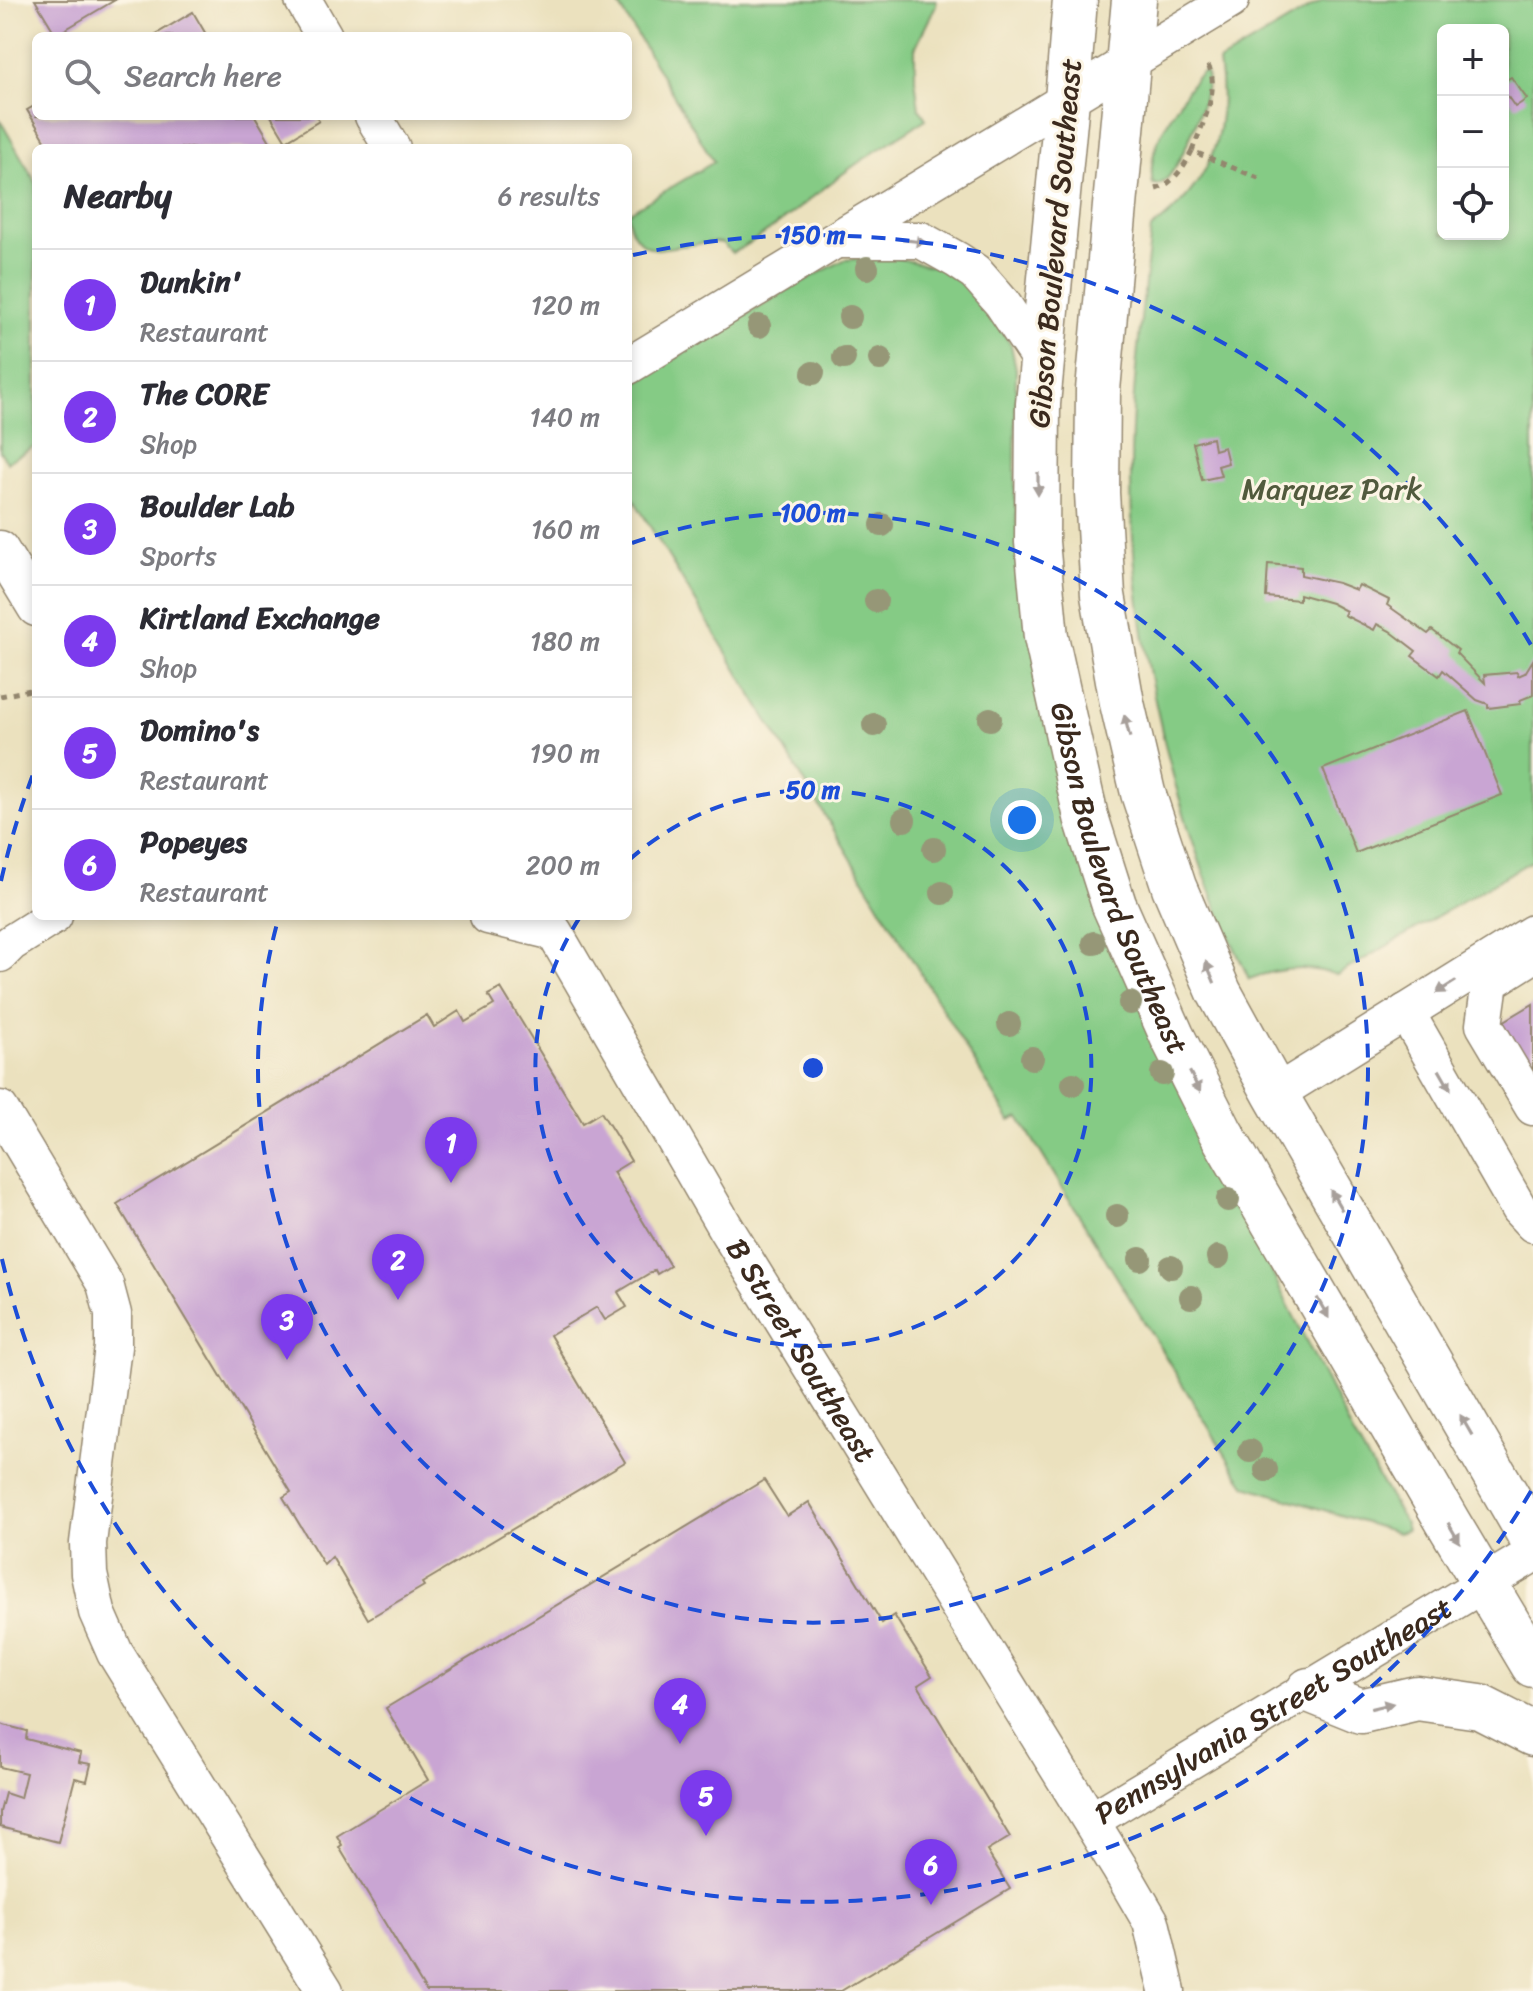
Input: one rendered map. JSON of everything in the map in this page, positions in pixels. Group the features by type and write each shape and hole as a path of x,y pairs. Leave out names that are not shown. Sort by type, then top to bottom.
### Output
{"main road":[{"name":"Gibson Boulevard Southeast","path":"1075,0 1038,404 1037,542 1046,637 1086,817 1114,905 1172,1036 1220,1131 1533,1665"},
{"name":"Gibson Boulevard Southeast","path":"1134,0 1098,390 1097,493 1103,595 1122,703 1143,793 1174,887 1219,992 1533,1541"},
{"path":"1309,1690 1361,1711 1417,1698 1480,1707 1533,1734"}],"street":[{"path":"303,0 322,32"},
{"path":"632,364 1231,0"},
{"path":"375,120 390,144"},
{"path":"836,240 921,240 957,260 975,272 1002,303 1042,363"},
{"path":"0,549 32,601"},
{"path":"0,954 11,943 48,920"},
{"name":"B Street Southeast","path":"504,920 554,932 725,1227 1092,1820"},
{"path":"1275,1094 1533,933"},
{"path":"1533,955 1490,982 1484,1025 1533,1107"},
{"path":"1406,1012 1519,1209 1533,1224"},
{"path":"0,1109 105,1284 113,1314 113,1347 88,1543 89,1574 97,1612 115,1653 325,1991"},
{"name":"Pennsylvania Street Southeast","path":"1167,1991 1151,1922 1092,1820 1533,1554"}],"path":[{"path":"1155,190 1163,187 1184,166 1206,116 1212,77 1205,61"},
{"path":"1192,151 1263,180"},
{"path":"0,696 32,690"}],"green space":[{"path":"616,0 936,0 915,48 919,108 926,119 857,163 777,224 732,253 722,243 714,242 651,248 636,237 632,230 632,211 714,162"},
{"name":"Marquez Park","path":"1323,0 1533,0 1533,860 1337,975 1293,969 1249,979 1219,913 1183,809 1155,701 1145,646 1133,536 1131,450 1137,356 1151,229 1188,195 1201,176 1218,135 1222,88 1219,62"},
{"path":"1205,71 1208,78 1205,93 1182,155 1166,179 1153,184 1153,160 1160,137 1191,84"},
{"path":"0,120 32,176 32,448 7,462 0,451"},
{"path":"888,256 939,268 977,293 1011,345 1016,369 1015,494 1019,562 1211,1151 1353,1434 1407,1530 1398,1533 1246,1486 1019,1117 1010,1121 632,497 632,385 794,286 844,260"}],"building":[{"path":"35,0 115,0 61,32 54,32"},
{"path":"193,12 205,32 160,32"},
{"path":"1509,78 1527,99 1515,107 1509,98"},
{"path":"33,120 257,120 272,144 48,144"},
{"path":"273,120 319,121 286,141"},
{"path":"1212,438 1214,450 1224,447 1228,463 1218,466 1221,476 1202,480 1193,443"},
{"path":"1268,564 1301,567 1301,575 1356,590 1359,585 1389,600 1387,605 1428,634 1432,630 1458,650 1456,653 1485,683 1484,675 1517,672 1518,676 1525,673 1533,660 1533,695 1520,700 1521,704 1488,708 1488,704 1477,700 1443,670 1439,676 1412,656 1416,651 1377,624 1374,630 1344,615 1346,611 1331,603 1299,594 1299,600 1266,597"},
{"path":"1468,711 1502,795 1356,853 1323,769"},
{"path":"501,988 583,1123 601,1112 616,1136 631,1161 613,1172 670,1266 657,1274 655,1270 618,1292 627,1307 605,1320 597,1307 550,1335 625,1462 422,1583 424,1586 368,1619 332,1557 324,1565 283,1497 291,1492 117,1204 427,1015 434,1027 459,1011 465,1022 494,1005 488,995"},
{"path":"1533,1004 1533,1077 1501,1023"},
{"path":"764,1480 787,1516 809,1502 882,1623 894,1615 932,1676 918,1685 1010,1837 987,1851 1010,1889 841,1991 426,1991 339,1847 342,1845 337,1836 428,1780 386,1708"},
{"path":"0,1724 27,1731 26,1739 81,1753 79,1762 91,1764 87,1781 75,1778 58,1842 0,1827 5,1793 20,1798 26,1773 0,1767"}],"place":[{"name":"Dunkin'","path":"451,1183"},
{"name":"The CORE","path":"398,1300"},
{"name":"Boulder Lab","path":"287,1360"},
{"name":"Kirtland Exchange","path":"680,1744"},
{"name":"Domino's","path":"706,1836"},
{"name":"Popeyes","path":"931,1905"}]}
